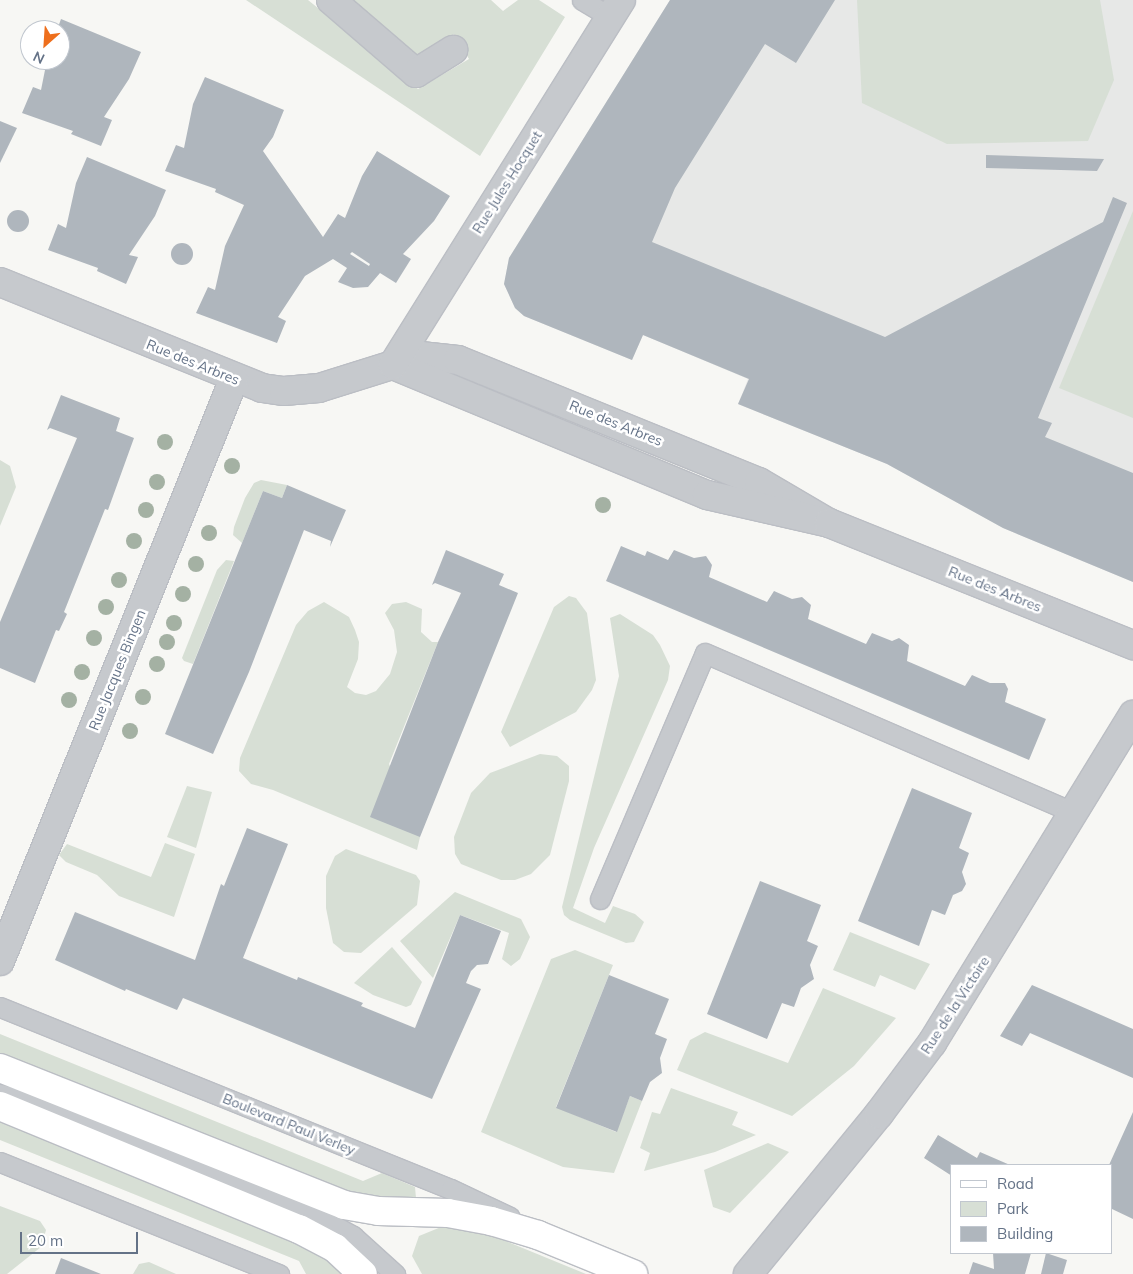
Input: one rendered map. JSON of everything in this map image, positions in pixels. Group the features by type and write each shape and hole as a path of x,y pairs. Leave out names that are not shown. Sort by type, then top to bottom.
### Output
{"main road":[{"name":"Boulevard Paul Verley","path":"0,1068 344,1205 366,1210 478,1218 523,1230 633,1274"},
{"path":"0,1106 300,1228 335,1248 363,1274"}],"street":[{"path":"331,0 416,73 453,50"},
{"name":"Rue Jules Hocquet","path":"393,365 616,8"},
{"name":"Rue des Arbres","path":"0,282 234,379 262,388 296,391 339,383 393,365 707,495 829,522 1133,645"},
{"name":"Rue Jacques Bingen","path":"0,961 234,379"},
{"name":"Rue de la Victoire","path":"748,1274 879,1114 932,1043 1133,714"}],"lane":[{"path":"582,0 616,8"},
{"path":"600,899 705,653 1073,812"},
{"name":"Boulevard Paul Verley","path":"0,1007 451,1189 574,1250"},
{"path":"0,1094 53,1108 313,1214 353,1236 395,1274"},
{"path":"0,1162 279,1274"}],"shaded area":[{"path":"670,0 1133,0 1133,582 1003,528 887,464 738,404 748,379 643,335 632,360 524,316 515,308 504,284 509,258"}],"green space":[{"path":"246,0 308,0 418,89 469,59 454,34 414,57 353,0 491,0 503,11 518,0 539,0 565,17 480,156"},
{"path":"857,0 1100,0 1114,80 1088,141 947,144 862,103"},
{"path":"1133,211 1133,418 1059,388"},
{"path":"0,460 10,466 16,487 0,526"},
{"path":"261,480 287,485 282,498 263,491 242,543 233,535 234,527 245,498 254,483"},
{"path":"226,560 234,561 193,664 184,661 182,658 217,570"},
{"path":"569,596 576,598 587,613 596,680 592,690 576,712 510,747 501,732 554,607"},
{"path":"324,602 349,617 355,630 359,642 358,659 347,687 355,693 366,695 376,691 390,674 397,652 394,630 385,613 392,604 406,602 422,609 421,632 432,642 438,642 389,764 420,837 417,850 273,790 251,784 239,771 240,758 296,625 308,611"},
{"path":"620,614 653,635 670,666 668,680 594,848 573,908 605,923 613,906 635,914 644,922 634,942 626,943 570,920 564,915 562,907 619,676 610,618"},
{"path":"540,754 557,756 569,766 569,781 550,855 531,874 515,880 501,880 461,864 455,854 454,837 471,793 490,773"},
{"path":"187,786 212,792 196,848 167,837"},
{"path":"165,843 195,854 174,917 119,896 97,875 66,862 59,855 67,844 151,877"},
{"path":"346,849 416,875 420,881 417,905 361,953 344,952 333,943 326,908 326,876 335,856"},
{"path":"455,892 521,919 530,937 520,959 511,966 502,959 509,933 460,915 433,978 400,941"},
{"path":"850,932 930,964 915,990 880,975 875,987 833,970"},
{"path":"392,947 422,982 411,1005 406,1007 373,995 354,983"},
{"path":"575,950 613,965 556,1107 616,1132 630,1096 642,1101 614,1173 563,1167 481,1132 551,959"},
{"path":"823,988 896,1018 854,1066 792,1116 677,1070 690,1040 705,1032 788,1063"},
{"path":"0,1034 363,1181 382,1173 415,1187 416,1198 413,1201 351,1196 0,1056"},
{"path":"671,1088 738,1112 732,1125 756,1135 715,1152 644,1171 650,1153 640,1148 652,1112 660,1114"},
{"path":"0,1119 301,1241 350,1274 306,1274 299,1261 0,1140"},
{"path":"768,1143 789,1152 730,1213 713,1207 704,1170"},
{"path":"0,1206 40,1221 46,1230 41,1247 7,1274 0,1274"},
{"path":"446,1225 486,1233 586,1274 422,1274 412,1256 419,1236"},
{"path":"149,1262 176,1274 133,1274 139,1264"}],"building":[{"path":"670,0 835,0 796,63 765,44 675,188 652,242 885,337 1103,222 1113,197 1127,203 1038,418 1052,423 1045,437 1133,473 1133,582 1003,528 887,464 738,404 749,379 643,335 632,360 524,316 515,308 504,284 509,258"},
{"path":"70,23 141,52 129,79 104,117 112,120 101,146 71,134 73,131 22,113 33,87 41,90 45,70 70,70"},
{"path":"205,77 284,110 273,137 263,151 323,237 338,214 345,218 362,176 377,151 450,196 434,221 403,254 411,259 396,283 380,273 368,287 353,288 338,282 347,268 333,259 305,276 278,317 286,321 277,343 196,313 208,287 215,290 225,246 244,205 215,192 216,189 165,171 176,145 184,148 193,104","holes":["352,252 370,264 369,266 350,254"]},
{"path":"0,121 17,128 0,163"},
{"path":"986,155 1104,159 1097,171 986,168"},
{"path":"87,157 166,190 155,216 129,255 138,257 126,284 97,271 98,268 48,250 58,224 66,228 76,183"},
{"path":"18,210 26,213 29,221 26,229 18,232 10,229 7,221 10,213"},
{"path":"182,243 192,250 193,254 186,264 182,265 172,258 171,254 178,244"},
{"path":"61,395 120,418 116,431 134,438 108,510 105,509 64,612 67,614 59,631 56,630 35,683 0,668 0,622 77,438 50,428 47,430"},
{"path":"287,485 346,510 330,547 331,541 304,530 249,672 213,754 165,734 263,491 282,498"},
{"path":"621,546 645,556 647,551 668,560 674,550 694,558 706,556 712,565 709,577 767,602 774,591 792,599 802,597 811,605 808,619 866,644 872,633 892,641 899,638 909,645 907,661 965,686 972,675 990,683 1005,683 1008,689 1005,702 1046,719 1029,760 606,581"},
{"path":"446,550 504,574 499,585 518,593 420,837 370,817 438,642 461,593 435,583 432,585"},
{"path":"912,788 972,813 959,848 969,853 962,872 966,884 962,891 953,895 945,915 932,910 919,946 858,921"},
{"path":"247,828 288,844 243,958 297,980 298,977 363,1003 361,1006 415,1028 460,915 501,931 488,964 477,965 471,971 466,983 481,989 432,1099 183,998 177,1010 126,989 125,991 55,960 75,912 195,960 221,884 224,886"},
{"path":"760,881 821,905 807,941 818,946 810,965 814,979 801,988 794,1007 782,1003 767,1039 707,1014"},
{"path":"609,975 669,999 655,1034 667,1039 660,1058 662,1073 650,1082 642,1101 630,1096 617,1132 556,1108"},
{"path":"1032,985 1133,1029 1133,1078 1030,1033 1022,1046 1000,1036"},
{"path":"1133,1112 1133,1219 1113,1209 1113,1164 1109,1164"},
{"path":"938,1135 977,1158 980,1152 1008,1164 950,1164 950,1175 924,1158"},
{"path":"993,1254 1031,1254 1025,1274 969,1274 973,1262 994,1269"},
{"path":"1046,1254 1067,1260 1063,1274 1041,1274"},
{"path":"61,1258 101,1274 55,1274"}]}
